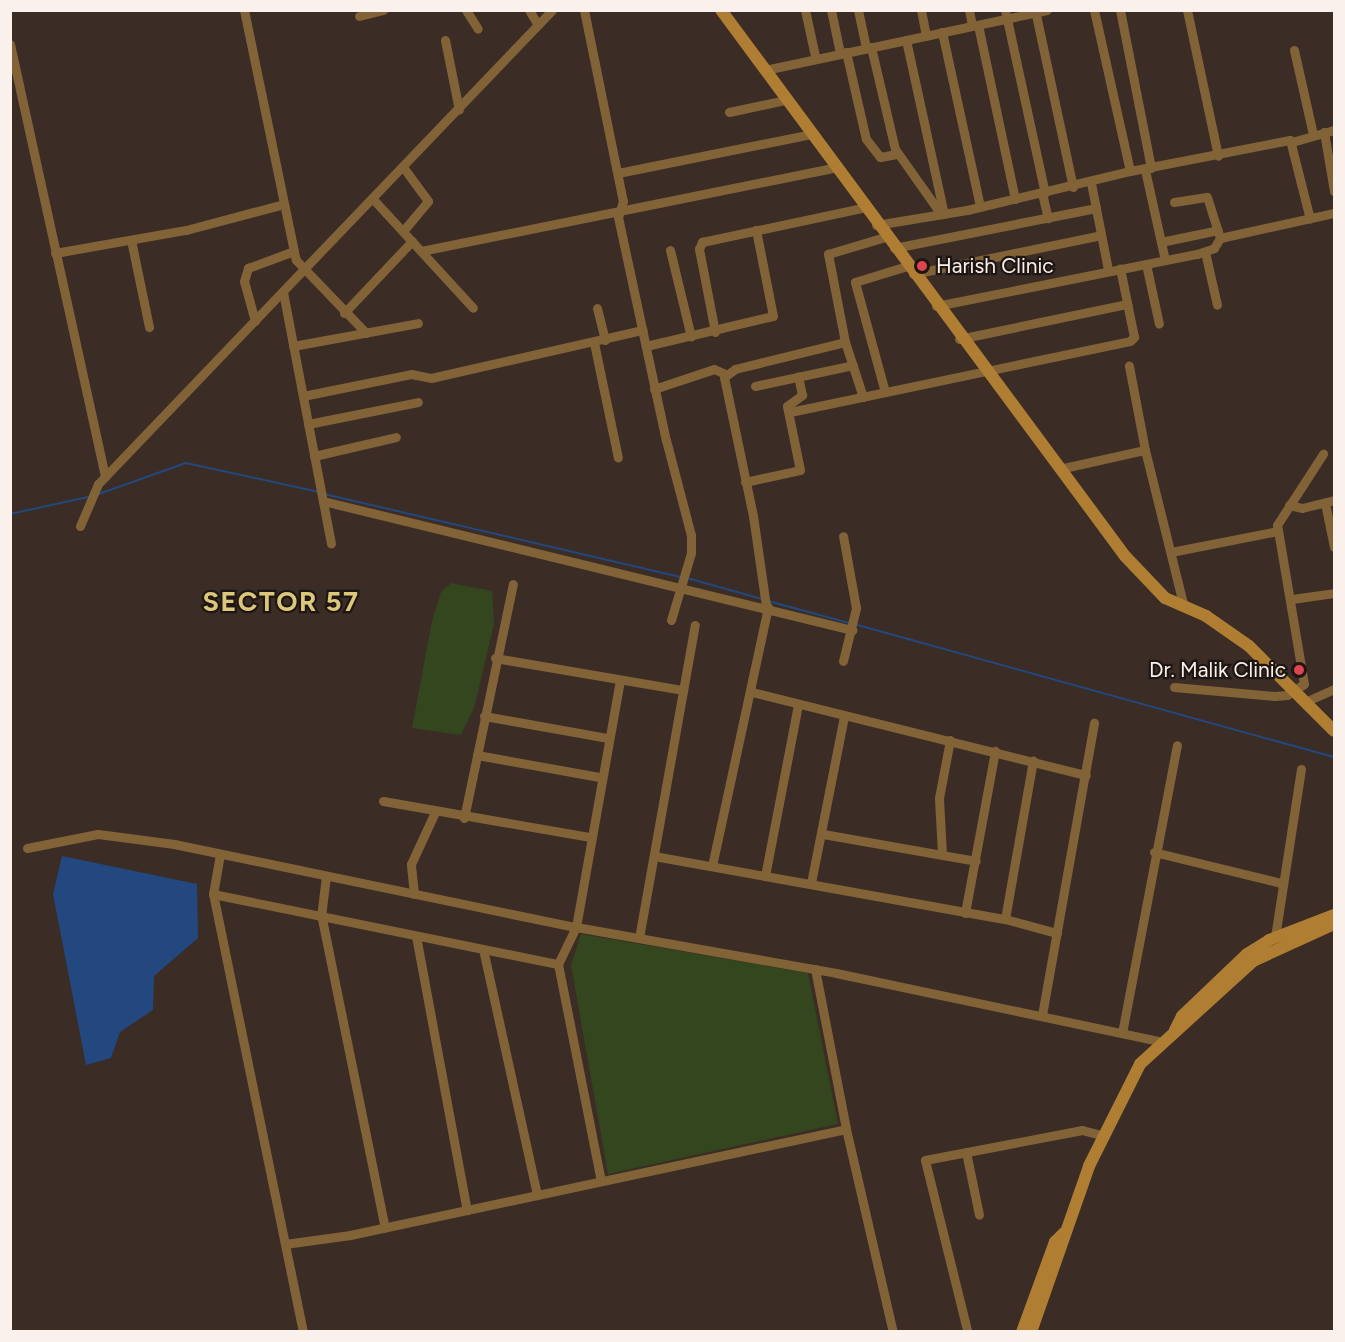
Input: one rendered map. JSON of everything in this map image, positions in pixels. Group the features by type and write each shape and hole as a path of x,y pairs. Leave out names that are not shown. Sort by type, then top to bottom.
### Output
{"street":[{"path":"244,10 294,251 304,270 366,333"},
{"path":"359,16 383,10"},
{"path":"466,10 478,29"},
{"path":"529,10 538,25"},
{"path":"80,526 92,496 105,477 459,110 552,10"},
{"path":"584,10 618,173 622,209 618,217 654,388 691,535 671,620"},
{"path":"721,10 833,168 959,339 1152,587 1250,646 1298,690 1335,731"},
{"path":"805,10 815,56"},
{"path":"831,10 866,139 880,157 897,154"},
{"path":"858,10 897,154 942,214"},
{"path":"921,10 926,36"},
{"path":"969,10 975,26 1015,199"},
{"path":"765,70 815,56 975,26 1006,15 1047,10"},
{"path":"1094,10 1130,171"},
{"path":"1120,10 1165,260"},
{"path":"1187,10 1218,156"},
{"path":"1036,12 1073,187"},
{"path":"1006,15 1048,218"},
{"path":"942,32 980,207"},
{"path":"445,40 459,110"},
{"path":"906,40 942,214"},
{"path":"10,44 105,477"},
{"path":"1294,50 1313,134"},
{"path":"729,111 785,100"},
{"path":"876,225 980,207 1091,183 1130,171 1292,142 1313,134 1335,130"},
{"path":"1323,132 1335,190"},
{"path":"618,173 811,134"},
{"path":"1292,142 1310,219"},
{"path":"403,167 428,203 403,231"},
{"path":"421,251 833,168"},
{"path":"1091,183 1108,270"},
{"path":"1174,202 1207,197 1219,234"},
{"path":"372,198 473,308"},
{"path":"55,253 131,240 285,204"},
{"path":"715,332 700,243 862,208"},
{"path":"894,249 1096,208"},
{"path":"1161,242 1310,219 1335,213"},
{"path":"646,346 715,332 773,316 756,230"},
{"path":"936,306 1206,252 1219,234"},
{"path":"885,392 855,282 1101,235"},
{"path":"863,397 846,342 828,254 885,237"},
{"path":"131,240 149,327"},
{"path":"344,313 412,241"},
{"path":"670,250 691,337"},
{"path":"255,321 244,281 248,268 294,251"},
{"path":"1206,252 1217,305"},
{"path":"1146,264 1159,324"},
{"path":"790,412 1130,341 1134,338 1120,268"},
{"path":"283,292 331,543"},
{"path":"959,339 1127,304"},
{"path":"597,308 605,340"},
{"path":"293,346 418,323"},
{"path":"303,396 411,374 431,378 594,343 643,330"},
{"path":"654,388 711,370 725,374 846,342"},
{"path":"594,343 618,458"},
{"path":"755,386 853,365"},
{"path":"1129,366 1145,450 1183,604"},
{"path":"712,866 752,692 767,603 725,374"},
{"path":"745,482 800,470 788,403 802,395 798,376"},
{"path":"308,424 418,402"},
{"path":"314,456 396,437"},
{"path":"1059,469 1145,450"},
{"path":"1174,687 1274,696 1298,690 1306,678 1278,531 1289,506 1323,454"},
{"path":"323,495 682,580 852,629"},
{"path":"1289,506 1330,502 1335,548"},
{"path":"1171,552 1278,531"},
{"path":"843,536 855,617 843,662"},
{"path":"464,818 495,658 513,584"},
{"path":"1292,599 1335,593"},
{"path":"639,938 695,625"},
{"path":"495,658 683,690"},
{"path":"601,1181 558,964 576,927 599,777 620,680"},
{"path":"1307,701 1335,689"},
{"path":"752,692 1086,775"},
{"path":"765,876 798,704"},
{"path":"484,716 608,738"},
{"path":"811,883 824,834 844,716"},
{"path":"1042,1015 1094,723"},
{"path":"942,854 939,798 950,740"},
{"path":"1122,1033 1154,852 1177,745"},
{"path":"965,913 995,751"},
{"path":"477,755 599,777"},
{"path":"1005,919 1033,760"},
{"path":"1275,937 1281,883 1301,769"},
{"path":"383,801 464,818 589,837"},
{"path":"414,894 411,864 435,812"},
{"path":"27,848 106,834 576,927 815,969 1163,1042"},
{"path":"824,834 976,861"},
{"path":"1154,852 1281,883"},
{"path":"220,856 213,894 303,1332"},
{"path":"654,856 1005,919 1057,933"},
{"path":"326,876 321,914 385,1228"},
{"path":"213,894 321,914 416,936 558,964"},
{"path":"1175,1030 1182,1016 1247,954 1275,937 1335,915"},
{"path":"1022,1332 1055,1242 1064,1233 1104,1136 1140,1064 1253,961 1335,924"},
{"path":"416,936 467,1210"},
{"path":"483,949 537,1195"},
{"path":"815,969 846,1129 893,1332"},
{"path":"285,1244 385,1228 846,1129"},
{"path":"967,1330 925,1160 1082,1130 1104,1136"},
{"path":"966,1152 979,1215"},
{"path":"1031,1332 1065,1242 1064,1233"}],"green space":[{"path":"451,583 492,591 494,624 474,708 461,735 412,728 432,621 441,592"},
{"path":"581,934 808,973 838,1124 608,1174 571,965"}],"water":[{"path":"62,856 197,884 198,938 154,976 153,1010 120,1032 111,1058 86,1065 53,894"}],"waterway":[{"path":"96,495 186,463 319,492"},
{"path":"324,494 681,577"},
{"path":"10,514 88,497"},
{"path":"687,578 762,599"},
{"path":"768,601 849,623"},
{"path":"854,624 1334,757"}],"place":[{"name":"Harish Clinic","path":"922,266"},
{"name":"Dr. Malik Clinic","path":"1299,670"}],"district":[{"name":"SECTOR 57","path":"281,602"}]}
